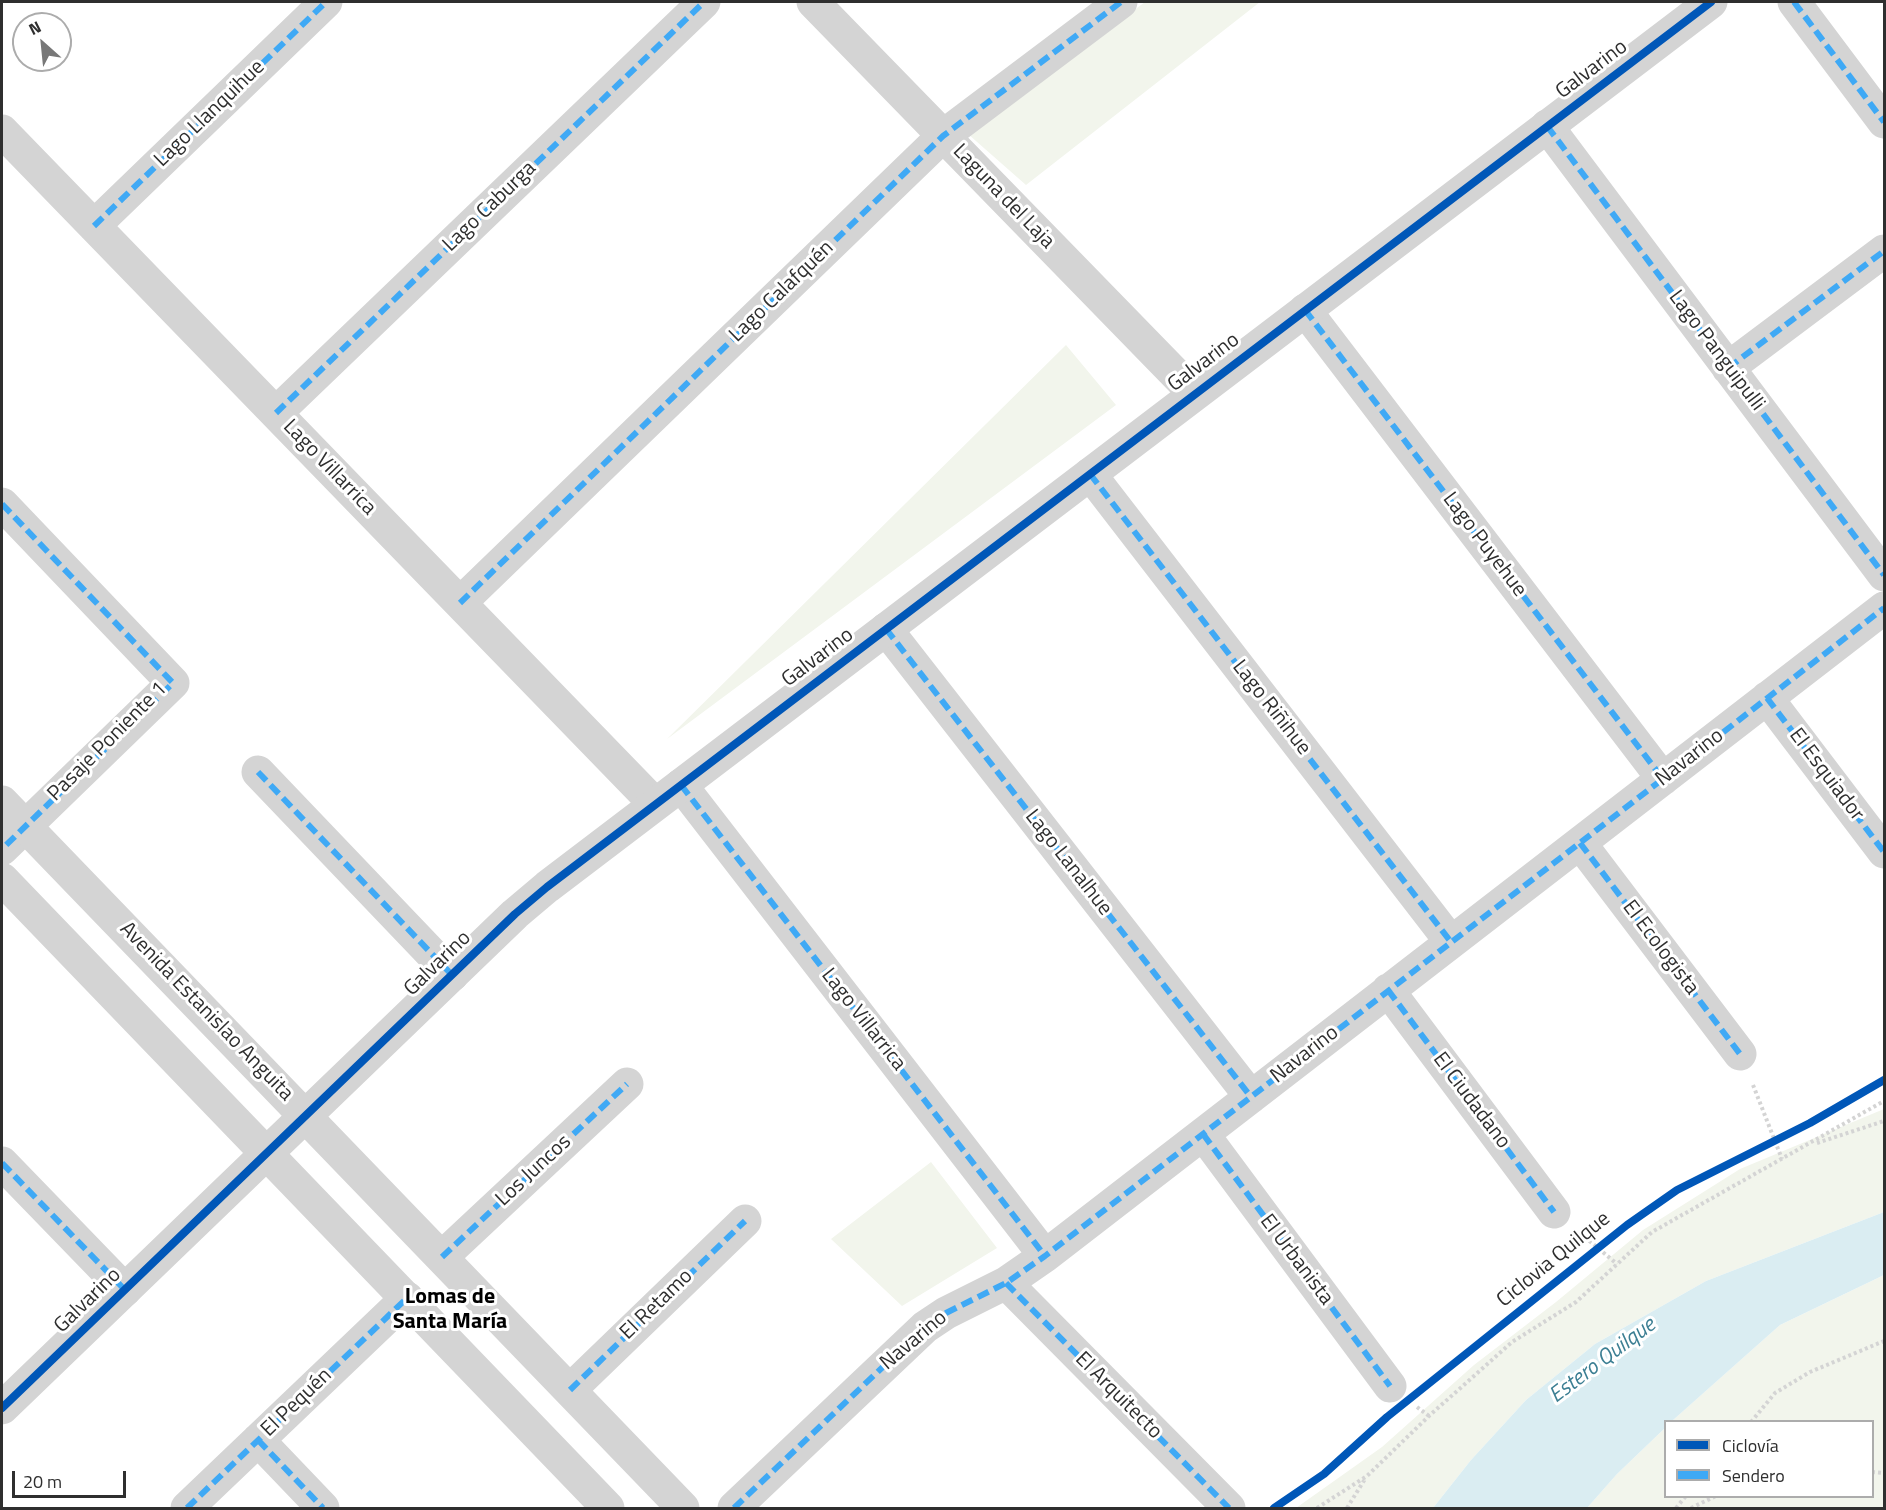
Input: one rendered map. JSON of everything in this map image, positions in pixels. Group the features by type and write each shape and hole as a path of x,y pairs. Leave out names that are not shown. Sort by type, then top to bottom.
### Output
{"street":[{"name":"Lago Llanquihue","path":"94,226 326,2"},
{"name":"Lago Caburga","path":"276,413 704,2"},
{"name":"Laguna del Laja","path":"813,2 1194,393"},
{"name":"Lago Calafquén","path":"460,603 943,136 1121,2"},
{"name":"Galvarino","path":"2,1408 452,975 547,887 1194,393 1712,2"},
{"path":"1794,2 1884,122"},
{"name":"Lago Panguipulli","path":"1547,126 1884,575"},
{"name":"Lago Villarrica","path":"2,131 655,804"},
{"path":"1728,368 1884,251"},
{"name":"Lago Puyehue","path":"1305,310 1663,779"},
{"name":"Lago Riñihue","path":"1090,474 1451,942"},
{"name":"Pasaje Poniente 1","path":"2,504 173,683 2,849"},
{"name":"Navarino","path":"734,1509 924,1327 946,1313 1006,1283 1045,1256 1884,608"},
{"name":"Lago Lanalhue","path":"886,629 1251,1097"},
{"name":"El Esquiador","path":"1767,698 1884,852"},
{"name":"Galvarino","path":"258,772 452,975"},
{"name":"Lago Villarrica","path":"681,785 1045,1256"},
{"name":"Avenida Estanislao Anguita","path":"2,802 307,1115 683,1509"},
{"name":"El Ecologista","path":"1580,843 1740,1054"},
{"path":"2,879 608,1509"},
{"name":"El Ciudadano","path":"1388,990 1554,1212"},
{"name":"Los Juncos","path":"442,1257 627,1084"},
{"name":"El Urbanista","path":"1203,1134 1390,1386"},
{"name":"Galvarino","path":"2,1163 125,1290"},
{"name":"El Retamo","path":"570,1390 745,1221"},
{"name":"El Arquitecto","path":"1006,1283 1229,1509"},
{"name":"El Pequén","path":"187,1509 407,1298"},
{"path":"258,1440 323,1509"}],"path":[{"path":"1740,1054 1782,1159"},
{"path":"1317,1509 1367,1476 1429,1416 1512,1342 1576,1302 1652,1232 1884,1101"},
{"path":"1808,1145 1884,1121"},
{"path":"1765,1145 1784,1136"},
{"path":"1554,1212 1617,1264"},
{"path":"1753,1420 1775,1393 1810,1372 1884,1341"},
{"path":"1347,1509 1367,1476"},
{"path":"1692,1509 1714,1498"}],"shaded area":[{"path":"1145,2 1260,2 1026,185 968,134"},
{"path":"1066,345 1116,405 667,739"},
{"path":"1884,1109 1884,1212 1706,1281 1595,1344 1526,1400 1471,1460 1433,1508 1296,1508 1382,1447 1474,1365 1556,1302 1643,1230 1740,1169"},
{"path":"931,1162 997,1248 902,1306 831,1239"},
{"path":"1884,1275 1884,1508 1587,1508 1617,1474 1664,1429 1664,1498 1874,1498 1874,1420 1673,1420 1780,1325"}],"water":[{"name":"Estero Quilque","path":"1884,1212 1884,1275 1780,1325 1673,1420 1664,1420 1664,1429 1617,1474 1587,1508 1433,1508 1471,1460 1526,1400 1595,1344 1706,1281"}],"marked path":[{"path":"94,226 326,2"},
{"path":"276,413 704,2"},
{"path":"460,603 943,136 1121,2"},
{"path":"1794,2 1884,122"},
{"path":"1547,126 1884,575"},
{"path":"1728,368 1884,251"},
{"path":"1305,310 1663,779"},
{"path":"1090,474 1451,942"},
{"path":"2,504 173,683 2,849"},
{"path":"734,1508 925,1327 946,1313 1006,1283 1045,1256 1884,608"},
{"path":"886,629 1251,1097"},
{"path":"1767,698 1884,852"},
{"path":"258,772 452,975"},
{"path":"681,785 1045,1256"},
{"path":"1580,843 1740,1054"},
{"path":"1388,990 1554,1212"},
{"path":"442,1257 627,1084"},
{"path":"1203,1134 1390,1386"},
{"path":"2,1163 125,1290"},
{"path":"570,1390 745,1221"},
{"path":"1006,1283 1229,1508"},
{"path":"187,1508 407,1298"},
{"path":"258,1440 323,1508"}],"cycle path":[{"path":"2,1408 515,914 547,887 1711,2"},
{"name":"Ciclovia Quilque","path":"1274,1508 1324,1474 1387,1417 1627,1225 1677,1190 1810,1123 1884,1080"}],"district":[{"name":"Lomas de Santa María","path":"450,1310"}]}
